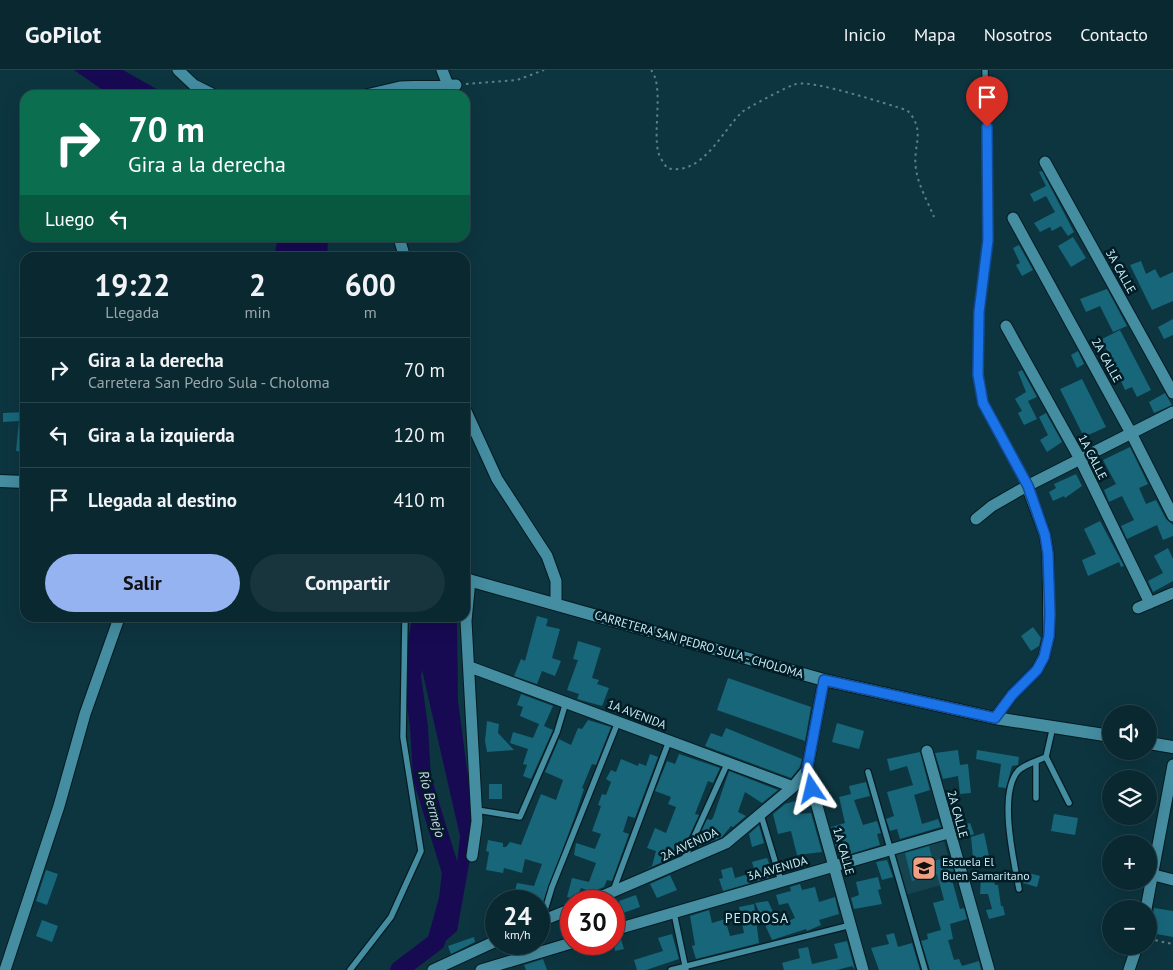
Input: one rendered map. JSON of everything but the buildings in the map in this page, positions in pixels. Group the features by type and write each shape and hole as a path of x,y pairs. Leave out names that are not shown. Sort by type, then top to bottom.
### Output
{"main road":[{"path":"0,481 20,482"},
{"name":"CARRETERA SAN PEDRO SULA - CHOLOMA","path":"470,581 556,603 824,680 995,718 1102,734"},
{"path":"1157,744 1173,747"}],"street":[{"path":"178,70 194,85 204,90"},
{"path":"442,70 452,85"},
{"path":"387,90 400,87 452,85"},
{"name":"3A CALLE","path":"1045,162 1173,393"},
{"name":"2A CALLE","path":"1013,218 1131,433 1173,516"},
{"name":"1A CALLE","path":"1006,326 1080,459 1150,603"},
{"path":"976,519 992,506 1028,486 1173,412"},
{"path":"470,420 497,479 547,556 556,581 556,603"},
{"path":"995,718 1012,695 1037,670 1044,657 1049,636 1048,554 1045,535 1028,486"},
{"path":"1138,608 1173,593"},
{"path":"5,970 59,806 85,714 118,622"},
{"path":"466,622 470,667 476,810 472,856"},
{"name":"1A AVENIDA","path":"470,667 793,787"},
{"name":"1A CALLE","path":"824,680 807,770 863,970"},
{"name":"2A CALLE","path":"927,751 948,833 989,970"},
{"path":"1157,857 1173,764"},
{"name":"2A AVENIDA","path":"618,890 726,843 793,787 807,770"},
{"name":"3A AVENIDA","path":"625,927 948,833"},
{"path":"1157,876 1173,880"},
{"path":"433,970 485,946"},
{"path":"481,970 560,946"},
{"path":"1129,970 1133,955"}],"lane":[{"path":"985,70 989,207 988,240 979,312 978,375 983,403 1028,486"},
{"path":"350,970 391,916 421,851 402,737 405,622"},
{"path":"476,810 520,817 557,732 566,702"},
{"path":"550,893 618,722"},
{"path":"1053,726 1046,758 1069,803"},
{"path":"614,890 669,741"},
{"path":"1019,888 1010,833 1010,796 1018,771 1046,758"},
{"path":"682,863 728,762"},
{"path":"1036,762 1036,798"},
{"path":"868,772 888,850 925,970"},
{"path":"760,815 780,881"},
{"path":"674,913 685,968"},
{"path":"671,970 850,925"}],"path":[{"path":"452,85 517,80 544,70"},
{"path":"651,70 656,75 657,84 655,126 658,153 667,168 676,171 686,168 712,150 743,112 796,84 816,85 907,110 915,118 918,127 916,169 934,216"},
{"path":"1157,941 1173,944"}],"shaded area":[{"path":"74,70 123,70 158,90 103,90"},
{"path":"277,242 311,242 310,252 275,252"},
{"path":"412,622 457,622 458,701 475,831 457,931 412,970 393,970 443,930 452,910 460,836"},
{"name":"Escuela El Buen Samaritano","path":"944,841 955,881 906,895 894,854"}],"waterway":[{"name":"Río Bermejo","path":"318,252 319,242"},
{"name":"Río Bermejo","path":"399,970 436,942 448,899 451,872 422,778 419,727 412,676 420,622"}],"place":[{"name":"Escuela El Buen Samaritano","path":"924,868"}],"district":[{"name":"PEDROSA","path":"757,918"}],"route":[{"path":"812,789 807,770 824,680 995,718 1012,695 1037,670 1044,657 1049,636 1050,614 1048,554 1045,535 1028,486 983,403 978,375 979,312 988,240 987,127"}]}
